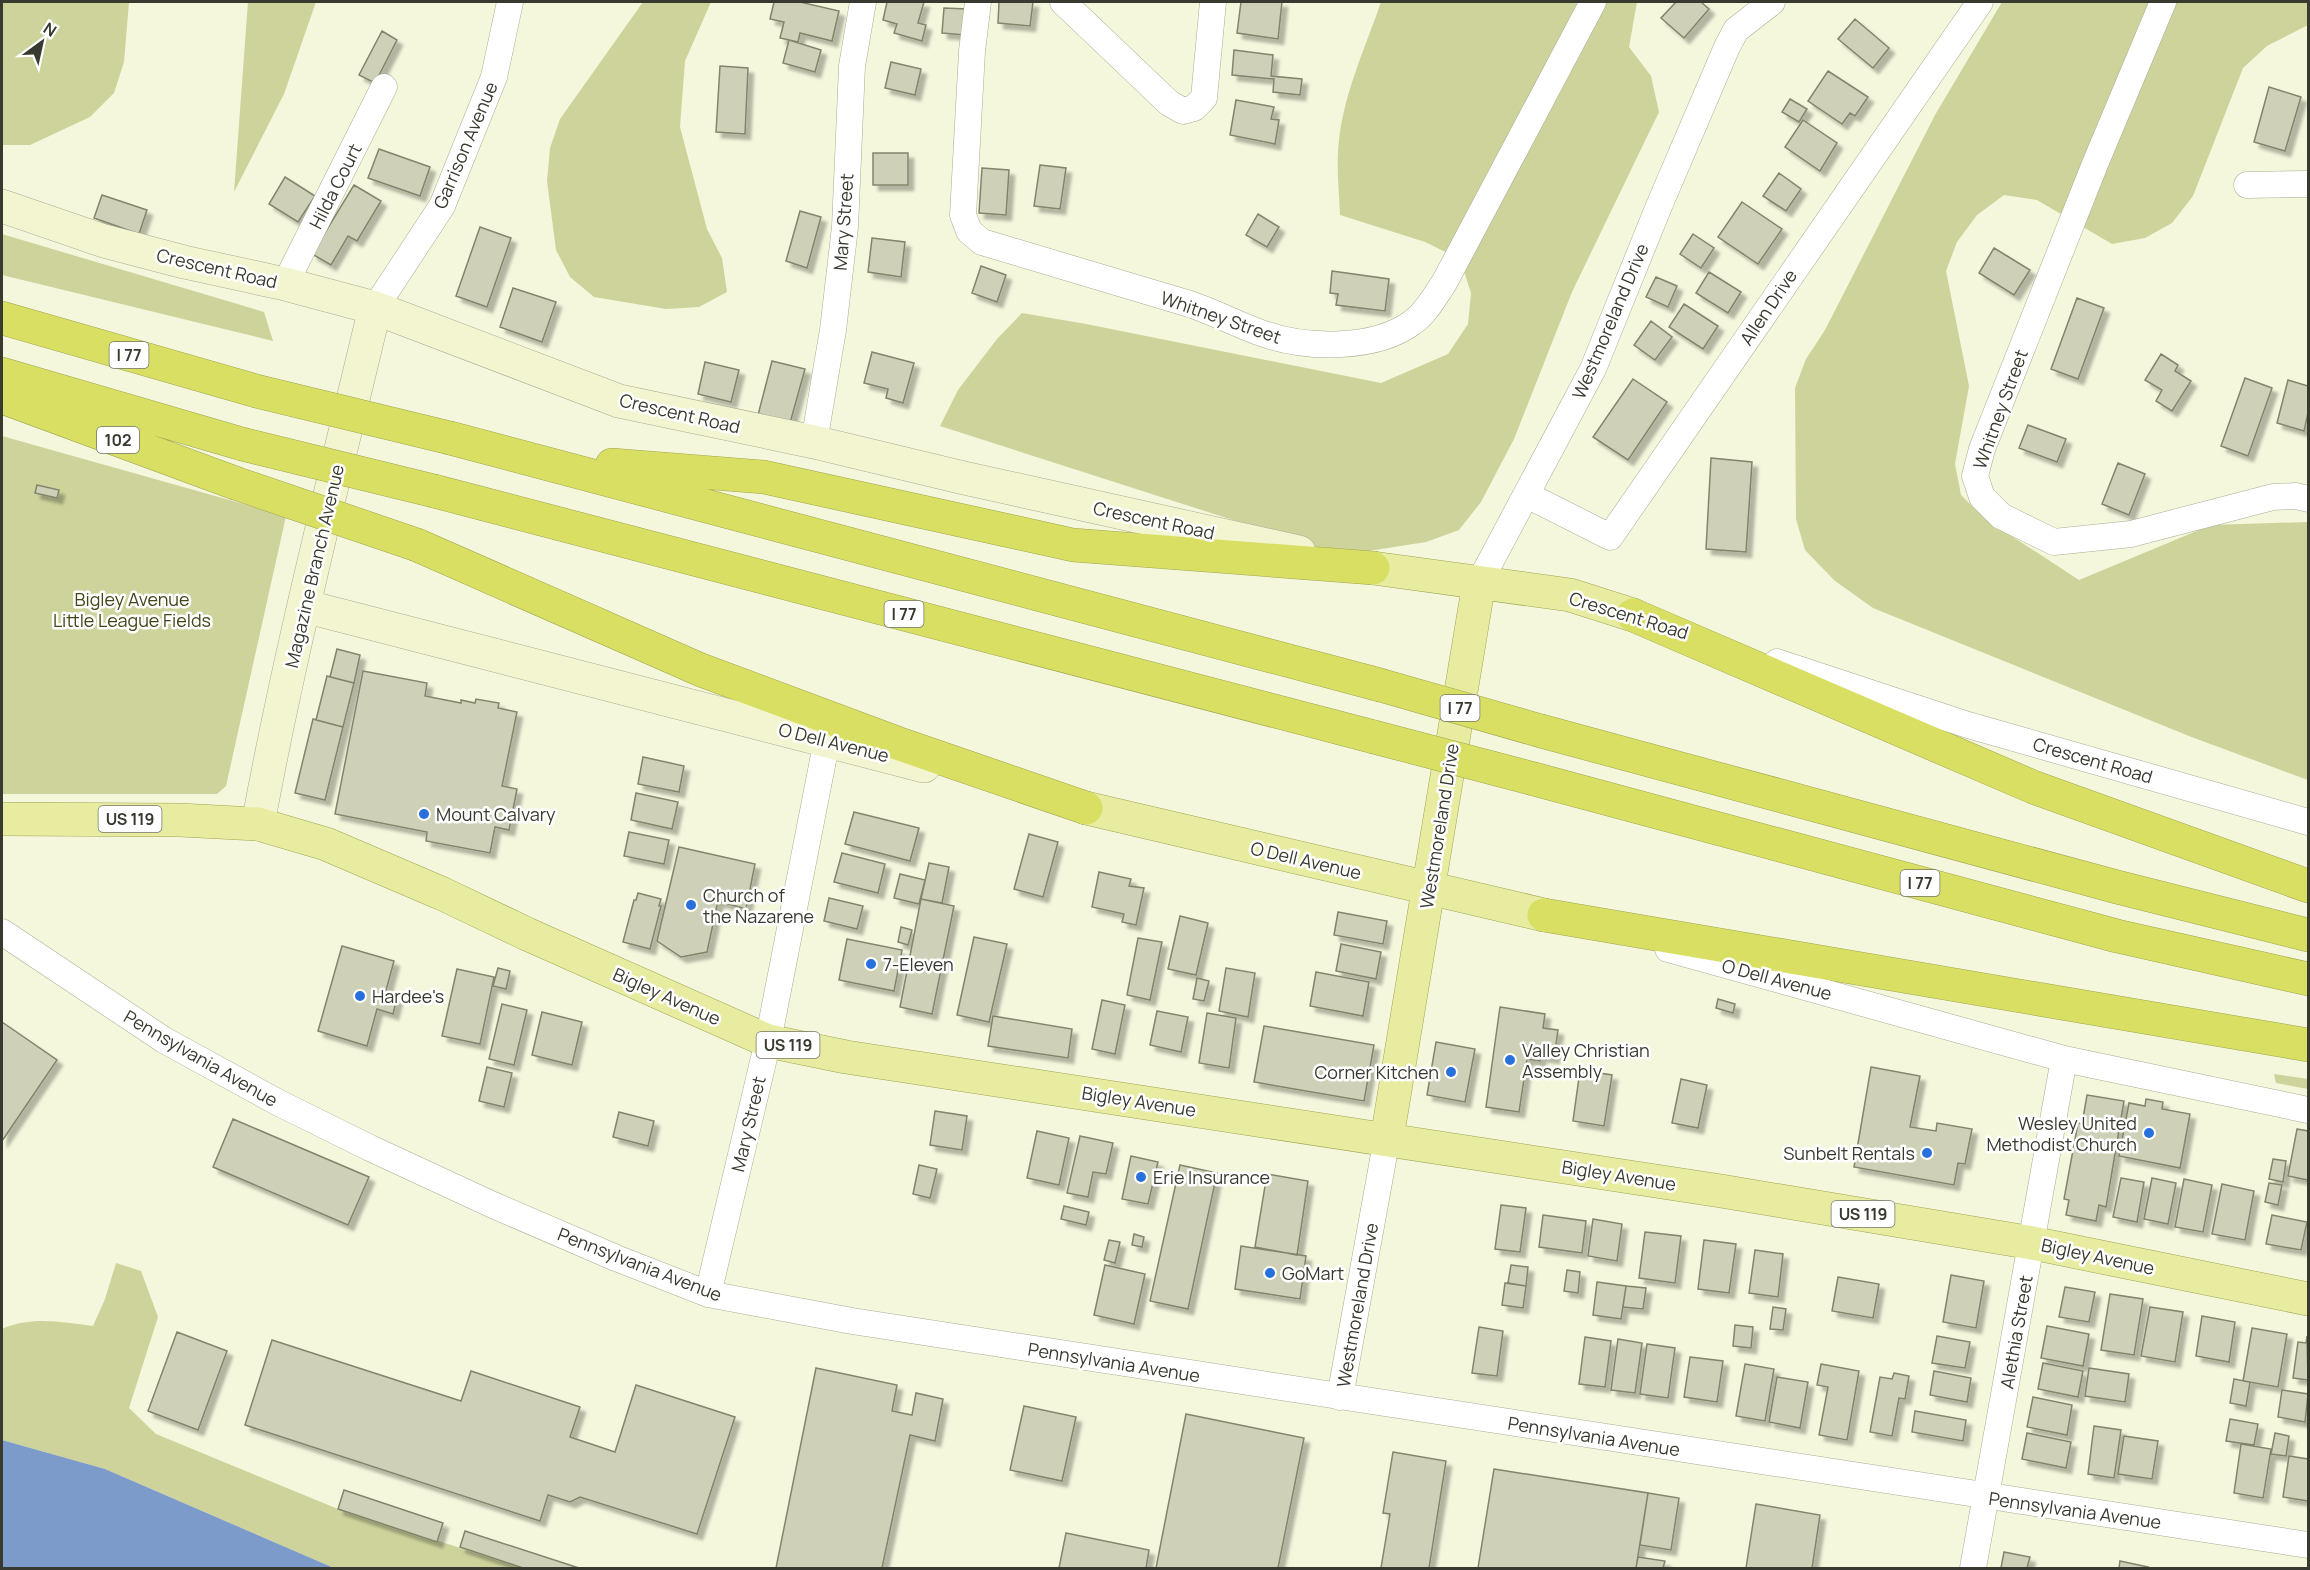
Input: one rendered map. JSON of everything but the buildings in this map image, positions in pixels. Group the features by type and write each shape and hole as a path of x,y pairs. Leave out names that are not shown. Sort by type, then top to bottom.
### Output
{"highway":[{"name":"I 77","path":"2,318 256,391 450,438 1380,685 1541,731 2117,887 2308,935"},
{"name":"I 77","path":"2,374 242,444 434,491 1374,737 2117,936 2308,979"},
{"name":"102","path":"2,397 236,483 417,545 701,670 897,743 1086,808"},
{"path":"529,459 764,477 1073,545 1373,568"},
{"path":"1633,615 2033,787 2308,886"},
{"path":"1544,915 2308,1045"}],"main road":[{"name":"Crescent Road","path":"1373,568 1570,595 1633,615"},
{"name":"Westmoreland Drive","path":"1387,1138 1479,583"},
{"name":"O Dell Avenue","path":"1086,808 1544,915"},
{"name":"Bigley Avenue","path":"2,819 170,820 258,824 326,844 443,894 768,1041 846,1057 1387,1138 2032,1243 2308,1299"}],"street":[{"name":"Garrison Avenue","path":"375,308 442,206 494,77 510,2"},
{"name":"Mary Street","path":"814,442 832,330 845,227 852,66 863,2"},
{"name":"Whitney Street","path":"978,2 972,51 963,214 969,231 982,242 1187,303 1264,335 1302,345 1350,344 1394,334 1423,313 1444,283 1593,2"},
{"path":"1063,2 1169,103 1183,111 1194,108 1204,98 1213,2"},
{"name":"Westmoreland Drive","path":"1479,583 1593,369 1654,217 1727,47 1736,30 1772,2"},
{"name":"Allen Drive","path":"1527,495 1610,537 1980,2"},
{"name":"Whitney Street","path":"2163,2 2095,164 1982,449 1975,476 1982,497 2001,516 2054,542 2131,534 2273,497 2296,496 2308,499"},
{"name":"Hilda Court","path":"285,284 384,87"},
{"path":"2247,185 2308,184"},
{"name":"Crescent Road","path":"2,206 138,250 285,284 375,308 619,401 814,442 964,478 1373,568"},
{"name":"Magazine Branch Avenue","path":"258,824 278,719 375,308"},
{"name":"O Dell Avenue","path":"304,606 1086,808"},
{"name":"Crescent Road","path":"1633,615 1968,725 2308,822"},
{"name":"Mary Street","path":"708,1294 768,1041 827,740"},
{"name":"O Dell Avenue","path":"1544,915 2064,1059 2308,1110"},
{"name":"Pennsylvania Avenue","path":"2,932 164,1040 279,1103 493,1205 616,1258 708,1294 832,1318 2308,1545"},
{"name":"Alethia Street","path":"1972,1569 1987,1497 2064,1059"},
{"name":"Westmoreland Drive","path":"1340,1397 1387,1138"}],"green space":[{"path":"2,2 129,2 124,62 114,93 90,117 30,145 2,145"},
{"path":"248,2 316,2 284,94 234,192"},
{"path":"643,2 711,2 685,61 680,127 707,229 722,258 727,292 699,307 666,309 594,297 570,277 556,250 547,181 550,148 560,119"},
{"path":"1381,2 1637,2 1629,47 1651,76 1659,112 1572,292 1514,439 1481,502 1459,530 1426,542 1356,553 1320,548 940,426 958,390 997,339 1022,313 1381,383 1448,354 1468,324 1471,293 1460,259 1425,242 1340,215 1338,159 1342,122 1356,70"},
{"path":"2002,2 2308,2 2308,25 2267,46 2243,68 2193,196 2172,223 2145,238 2112,244 2037,200 2004,195 1977,215 1957,242 1946,271 1969,386 1955,464 1961,495 1984,518 2079,580 2211,525 2308,522 2308,780 2194,738 1873,608 1835,581 1805,550 1796,519 1795,388 1806,359 1825,330 1935,115"},
{"path":"2,234 264,312 273,341 2,275"},
{"name":"Bigley Avenue Little League Fields","path":"2,436 286,516 226,786 217,794 2,794"},
{"path":"2274,1074 2308,1079 2308,1089 2276,1083"},
{"path":"116,1263 141,1271 158,1317 129,1408 156,1434 338,1509 523,1568 334,1568 105,1469 2,1440 2,1329 35,1321 93,1326 105,1299"}],"water":[{"path":"2,1440 105,1469 334,1568 2,1568"}],"place":[{"name":"Mount Calvary","path":"424,814"},
{"name":"Church of the Nazarene","path":"691,905"},
{"name":"7-Eleven","path":"871,964"},
{"name":"Hardee's","path":"360,996"},
{"name":"Valley Christian Assembly","path":"1510,1060"},
{"name":"Corner Kitchen","path":"1451,1072"},
{"name":"Wesley United Methodist Church","path":"2149,1133"},
{"name":"Sunbelt Rentals","path":"1927,1153"},
{"name":"Erie Insurance","path":"1141,1177"},
{"name":"GoMart","path":"1270,1273"}]}
